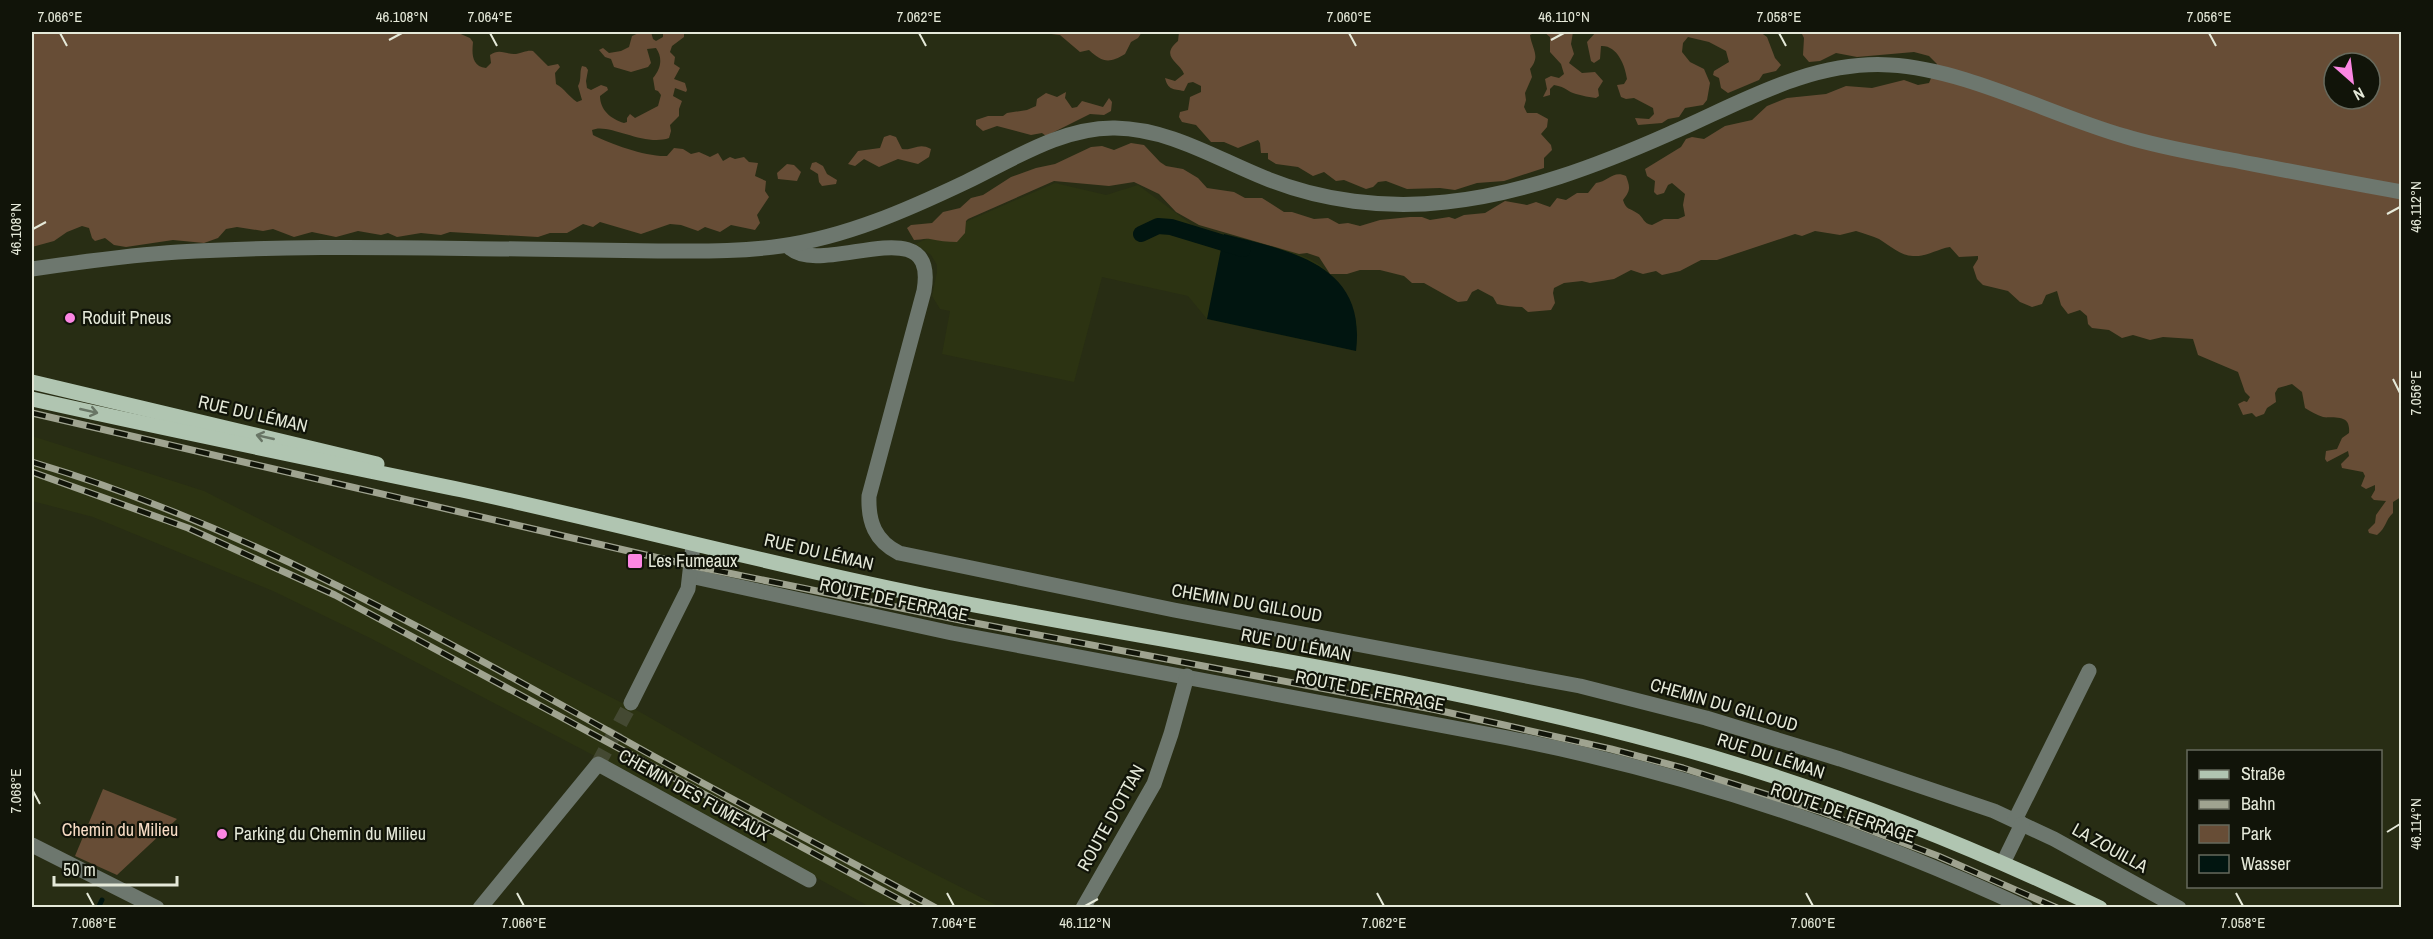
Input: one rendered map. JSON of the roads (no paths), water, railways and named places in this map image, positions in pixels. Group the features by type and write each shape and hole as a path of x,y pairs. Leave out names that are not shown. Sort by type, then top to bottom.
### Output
{"main road":[{"name":"RUE DU LÉMAN","path":"32,382 410,472 463,491"},
{"name":"RUE DU LÉMAN","path":"32,399 463,491 693,545 922,595 1362,677 1560,718 1668,744 1885,814 2003,863 2100,908"}],"street":[{"path":"32,269 121,257 210,250 729,251 788,246 869,224 923,202 1056,140 1086,130 1107,128 1142,130 1173,138 1267,179 1314,194 1389,204 1425,204 1462,200 1518,188 1609,158 1675,132 1770,88 1834,69 1868,64 1921,67 2123,136 2402,192"},
{"name":"CHEMIN DU GILLOUD","path":"788,246 797,253 812,255 900,248 915,252 922,264 925,276 924,291 869,496 870,520 873,528 884,544 899,553 1174,610 1580,686 1706,718 1840,759 2019,822"},
{"path":"631,703 688,589 693,545"},
{"name":"ROUTE DE FERRAGE","path":"690,576 952,633 1517,739 1651,772 1819,822 1946,871 2026,908"},
{"path":"2003,863 2019,822 2089,671"},
{"name":"ROUTE D'OTTAN","path":"1083,908 1154,784 1162,765 1187,676"},
{"name":"CHEMIN DES FUMEAUX","path":"480,908 597,764 809,880"},
{"name":"LA ZOUILLA","path":"2019,822 2178,908"},
{"path":"32,845 157,908"}],"water":[{"path":"1224,234 1297,255 1318,266 1336,280 1349,298 1356,321 1356,351 1207,319"}],"waterway":[{"path":"1141,234 1158,226 1171,227 1243,249"},
{"path":"98,908 102,900"}],"tunnel":[{"path":"598,764 631,703"}],"railway":[{"path":"32,413 689,565 975,623 1437,710 1611,749 1683,768 1822,812 1938,856 2057,908"},
{"path":"32,462 187,517 337,586 484,662 704,784 936,908"},
{"path":"32,472 188,528 335,595 915,908"}],"place":[{"name":"Roduit Pneus","path":"70,318"},
{"name":"Les Fumeaux","path":"635,561"},
{"name":"Parking du Chemin du Milieu","path":"222,834"}],"park label":[{"name":"Chemin du Milieu","path":"120,830"}]}
